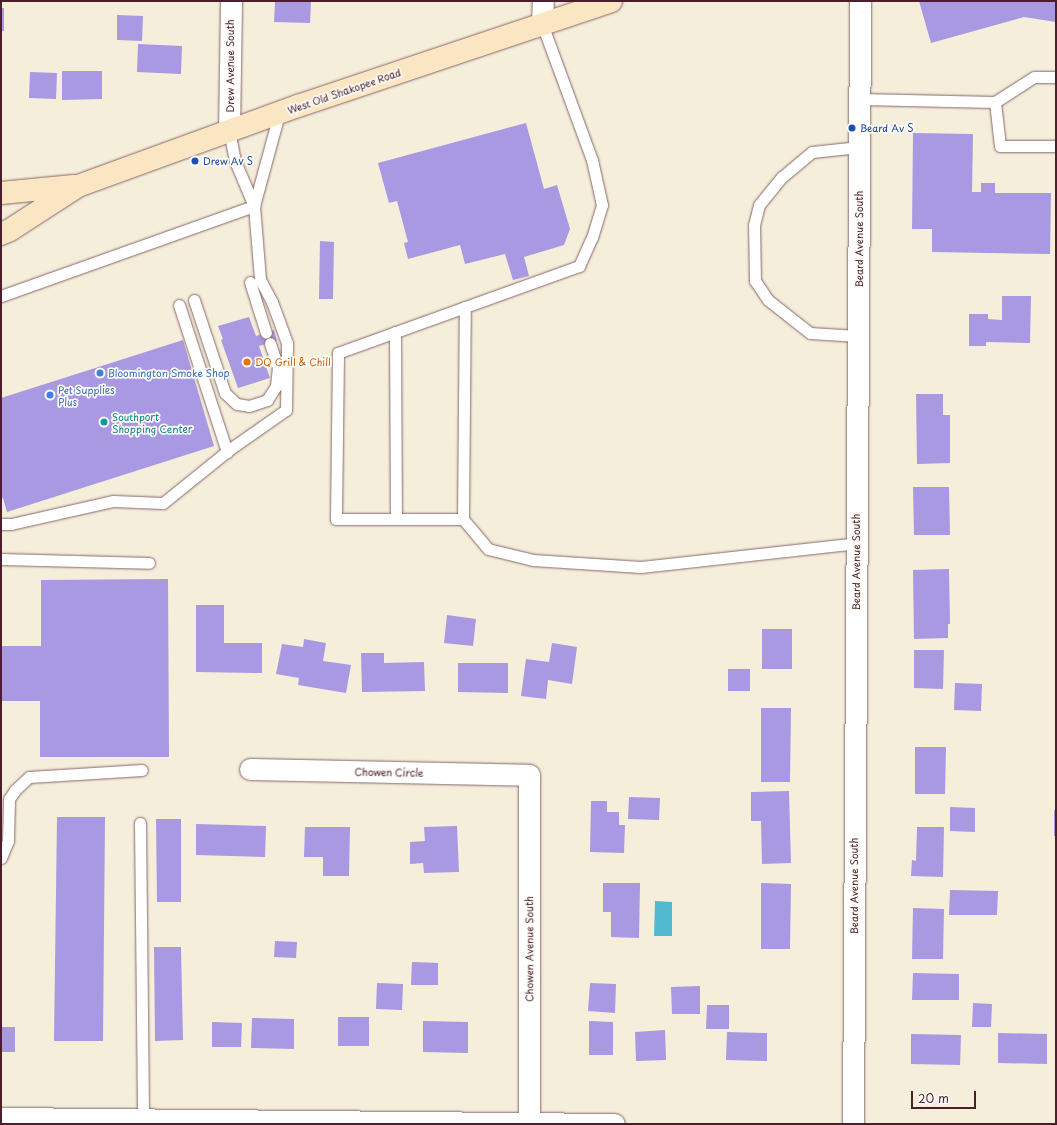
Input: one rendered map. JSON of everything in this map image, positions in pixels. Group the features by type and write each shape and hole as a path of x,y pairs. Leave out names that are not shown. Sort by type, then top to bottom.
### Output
{"main road":[{"name":"West Old Shakopee Road","path":"1,234 10,230 78,186 279,114 611,1"},
{"name":"West Old Shakopee Road","path":"1,193 78,186"}],"street":[{"name":"Drew Avenue South","path":"229,132 231,1"},
{"path":"542,1 542,24"},
{"name":"Beard Avenue South","path":"853,1124 860,1"},
{"name":"Chowen Circle","path":"250,769 529,775"},
{"name":"Chowen Avenue South","path":"529,775 529,1123"},
{"path":"9,1120 68,1121 143,1119 614,1124"}],"lane":[{"path":"463,519 336,519 338,353 580,266 592,237 602,205 592,160 542,24"},
{"path":"860,99 995,102 1034,77 1056,77"},
{"path":"995,102 1000,146 1056,146"},
{"path":"194,300 225,393 237,404 249,406 267,400 276,386 278,368 268,338 255,281 254,206 279,114"},
{"path":"229,132 235,161 254,206"},
{"path":"858,336 810,333 768,300 755,281 754,225 759,205 782,177 812,152 859,147"},
{"path":"1,296 254,206"},
{"path":"1,524 11,524 113,501 163,503 227,452 286,410 287,343 272,302 255,281"},
{"path":"179,305 227,452"},
{"path":"465,307 463,519 488,549 533,560 641,567 857,543"},
{"path":"395,332 396,519"},
{"path":"1,559 149,563"},
{"path":"1,858 8,841 9,799 15,790 29,777 142,770"},
{"path":"140,823 143,1119"}],"water":[{"path":"655,901 672,902 672,936 654,936"}],"building":[{"path":"275,1 311,1 310,23 274,22"},
{"path":"919,1 1056,1 1056,22 1024,17 931,43"},
{"path":"1,8 4,8 4,31 1,31"},
{"path":"117,15 143,16 142,41 117,40"},
{"path":"138,44 182,46 181,74 137,72"},
{"path":"62,71 102,71 102,99 62,100"},
{"path":"30,72 57,73 56,99 29,98"},
{"path":"526,123 544,189 557,185 570,229 564,245 524,257 529,276 513,280 505,254 465,264 460,245 408,259 404,243 408,242 397,201 389,203 378,163"},
{"path":"913,133 973,134 972,192 981,192 981,183 995,183 995,193 1051,193 1050,254 932,252 932,229 912,229"},
{"path":"320,241 334,242 333,299 319,299"},
{"path":"1002,296 1031,296 1030,343 986,342 986,346 969,346 969,314 988,314 988,319 1002,320"},
{"name":"DQ Grill & Chill","path":"249,317 256,336 274,330 277,341 259,346 270,378 238,388 221,340 223,339 218,326"},
{"name":"Southport Shopping Center","path":"183,340 214,446 7,512 3,498 1,499 1,398"},
{"path":"916,394 943,394 943,415 950,415 950,463 917,464"},
{"path":"913,487 949,487 950,535 914,535"},
{"path":"949,569 950,624 948,624 948,638 914,639 913,570"},
{"path":"168,579 169,757 40,757 40,701 1,701 1,646 41,646 41,580"},
{"path":"196,605 224,605 224,643 262,643 262,673 196,672"},
{"path":"447,615 476,619 473,646 444,643"},
{"path":"762,629 792,629 792,669 762,669"},
{"path":"304,639 326,643 323,661 351,665 346,693 298,685 299,678 276,674 282,644 303,647"},
{"path":"552,643 577,647 572,684 548,680 546,699 521,696 526,659 549,662"},
{"path":"914,650 944,650 943,689 914,688"},
{"path":"361,653 384,653 384,663 424,662 425,691 362,692"},
{"path":"458,663 508,663 508,693 458,692"},
{"path":"728,669 750,669 750,691 728,691"},
{"path":"955,683 982,684 981,711 954,710"},
{"path":"761,708 791,708 790,782 761,782"},
{"path":"915,747 946,747 945,794 915,794"},
{"path":"789,791 791,863 762,864 761,821 751,821 751,792"},
{"path":"629,797 660,798 659,820 628,819"},
{"path":"591,801 607,801 607,812 619,812 619,825 625,825 624,853 590,852"},
{"path":"950,807 975,808 975,832 950,831"},
{"path":"1054,810 1056,810 1056,836 1054,836"},
{"path":"57,817 105,817 103,1041 54,1041"},
{"path":"156,819 181,819 181,902 157,902"},
{"path":"196,824 266,826 265,857 196,855"},
{"path":"457,826 459,872 424,873 423,863 410,864 410,842 425,841 424,827"},
{"path":"305,827 350,827 349,876 323,876 323,857 304,857"},
{"path":"917,827 944,827 943,877 911,876 912,860 916,861"},
{"path":"603,883 640,883 639,938 611,937 611,912 603,912"},
{"path":"761,883 791,884 790,949 761,949"},
{"path":"950,890 998,891 997,915 949,915"},
{"path":"913,908 944,909 943,959 912,959"},
{"path":"275,941 297,942 296,958 274,957"},
{"path":"154,947 181,947 183,1040 155,1041"},
{"path":"412,962 438,963 438,985 411,985"},
{"path":"913,973 959,974 959,1000 912,1000"},
{"path":"377,983 403,984 402,1010 376,1009"},
{"path":"590,983 616,984 615,1013 588,1011"},
{"path":"700,986 700,1014 672,1014 671,987"},
{"path":"973,1003 992,1004 991,1027 972,1027"},
{"path":"707,1005 729,1005 729,1029 706,1029"},
{"path":"338,1017 369,1017 369,1046 338,1046"},
{"path":"252,1018 294,1019 294,1049 251,1048"},
{"path":"423,1021 468,1022 468,1053 423,1052"},
{"path":"589,1021 613,1022 613,1055 589,1055"},
{"path":"212,1022 242,1023 241,1047 212,1047"},
{"path":"1,1027 15,1027 15,1052 1,1052"},
{"path":"665,1030 666,1060 636,1061 635,1032"},
{"path":"727,1032 767,1033 767,1061 726,1060"},
{"path":"998,1033 1047,1034 1047,1064 998,1063"},
{"path":"911,1034 961,1035 960,1065 911,1064"}],"place":[{"name":"Beard Av S","path":"852,128"},
{"name":"Drew Av S","path":"195,161"},
{"name":"DQ Grill & Chill","path":"247,362"},
{"name":"Bloomington Smoke Shop","path":"100,373"},
{"name":"Pet Supplies Plus","path":"50,395"},
{"name":"Southport Shopping Center","path":"104,422"}]}
